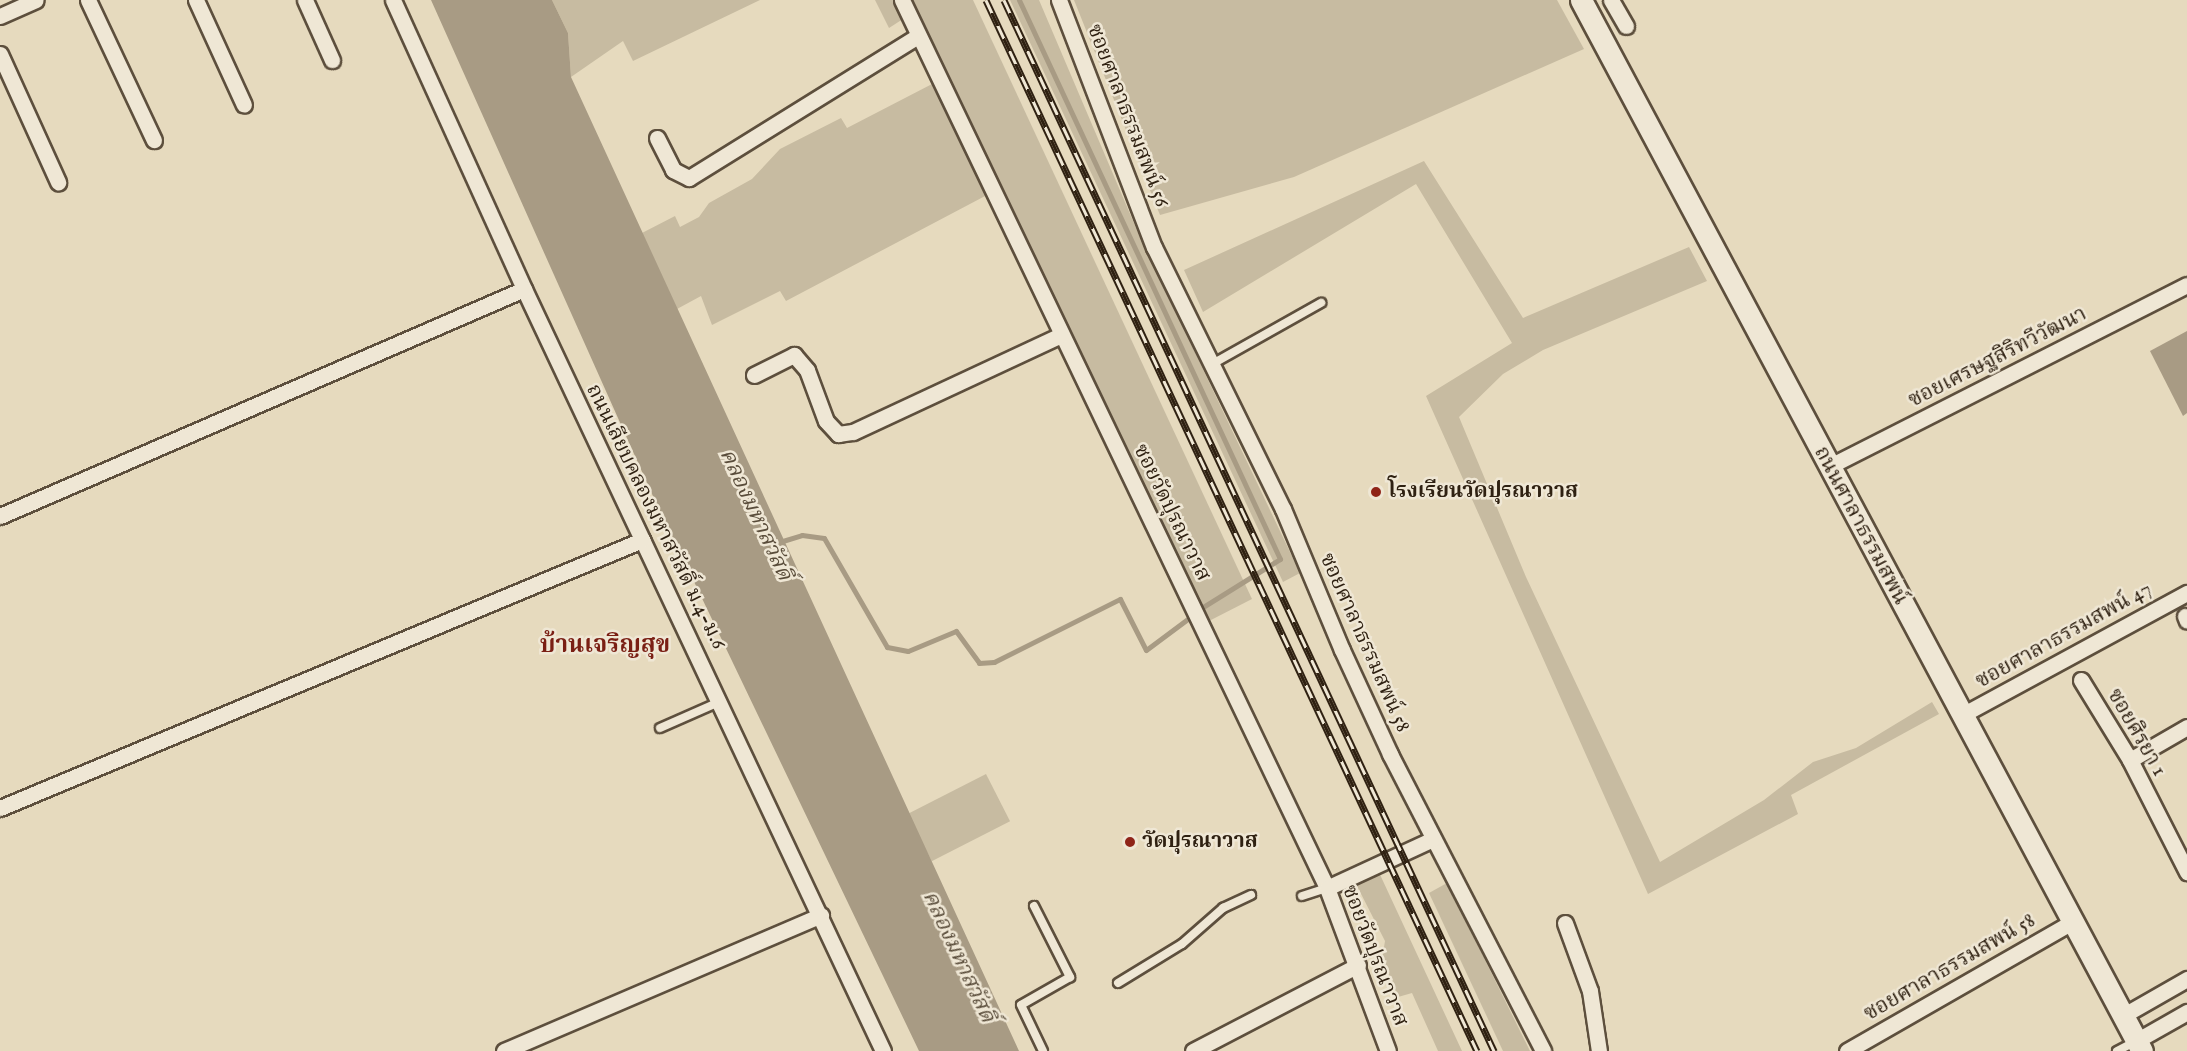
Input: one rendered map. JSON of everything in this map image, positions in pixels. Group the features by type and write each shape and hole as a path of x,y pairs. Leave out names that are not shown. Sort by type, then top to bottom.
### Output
{"street":[{"path":"0,16 36,0"},
{"path":"88,0 154,140"},
{"path":"196,0 244,105"},
{"path":"305,0 332,60"},
{"name":"ถนนเลียบคลองมหาสวัสดิ์ ม.4-ม.6","path":"393,0 524,289 821,915 882,1051"},
{"name":"ซอยวัดปุรณาวาส","path":"902,0 1060,335 1327,888 1358,965 1388,1051"},
{"name":"ซอยศาลาธรรมสพน์ 56","path":"1059,0 1154,248"},
{"name":"ถนนศาลาธรรมสพน์","path":"1581,0 1828,467 2074,921 2139,1046"},
{"path":"1611,0 1626,26"},
{"path":"657,138 673,170 688,178 918,36"},
{"path":"0,54 57,182"},
{"name":"ซอยศาลาธรรมสพน์ 58","path":"1154,248 1214,363 1283,509 1342,650 1433,839 1543,1051"},
{"name":"ซอยเศรษฐสิริทวีวัฒนา","path":"1828,467 2187,285"},
{"path":"0,516 524,289"},
{"path":"754,375 794,355 807,370 826,421 838,434 853,432 1060,335"},
{"path":"0,808 642,540"},
{"name":"ซอยศาลาธรรมสพน์ 47","path":"1962,716 2187,593"},
{"name":"ซอยศิรยา 1","path":"2081,680 2130,760 2187,872"},
{"path":"2130,760 2187,727"},
{"path":"1327,888 1433,839"},
{"path":"504,1051 821,915"},
{"name":"ซอยศาลาธรรมสพน์ 58","path":"1847,1051 2074,921"},
{"path":"1565,922 1590,991 1599,1051"},
{"path":"1192,1051 1358,965"},
{"path":"2124,1015 2187,979"},
{"path":"2139,1046 2187,1012"}],"lane":[{"path":"1214,363 1321,303"},
{"path":"660,728 720,701"},
{"path":"1302,896 1327,888"},
{"path":"1118,983 1182,944 1223,908 1251,895"},
{"path":"1034,906 1070,977 1021,1005 1043,1051"},
{"path":"2117,1051 2139,1046"}],"shaded area":[{"path":"552,0 760,0 633,61 623,41 571,77 568,33"},
{"path":"875,0 894,0 903,19 889,28"},
{"path":"913,0 973,0 1252,599 1209,621"},
{"path":"1010,0 1039,0 1139,235 1300,573 1283,582"},
{"path":"1074,0 1557,0 1584,49 1294,177 1160,215"},
{"path":"934,83 987,195 786,301 780,291 712,325 701,296 677,309 642,233 675,216 680,227 699,217 709,203 752,179 780,149 841,118 847,128"},
{"path":"1424,161 1523,318 1689,247 1707,281 1543,350 1503,374 1459,417 1526,577 1660,862 1764,800 1813,762 1856,748 1932,702 1939,714 1791,795 1798,814 1648,894 1426,396 1512,343 1416,184 1203,312 1184,270"},
{"path":"986,774 1010,821 932,861 908,814"},
{"path":"1376,866 1462,1051 1438,1051 1412,993 1398,997 1382,959 1385,941 1356,884 1361,873"},
{"path":"1447,883 1530,1051 1503,1051 1429,893"}],"water":[{"name":"คลองมหาสวัสดิ์","path":"431,0 552,0 568,33 571,77 1019,1051 919,1051 652,494"},
{"path":"2187,331 2187,413 2183,416 2150,351"}],"waterway":[{"path":"1019,0 1280,559 1203,607"},
{"name":"คลองมหาสวัสดิ์","path":"776,543 802,535 824,538 887,647 908,651 956,631 979,663 994,662 1120,599 1146,650 1189,618"}],"railway":[{"path":"986,0 1477,1051"},
{"path":"1004,0 1494,1051"}],"place":[{"name":"โรงเรียนวัดปุรณาวาส","path":"1376,492"},
{"name":"วัดปุรณาวาส","path":"1130,842"}],"district":[{"name":"บ้านเจริญสุข","path":"605,646"}]}
